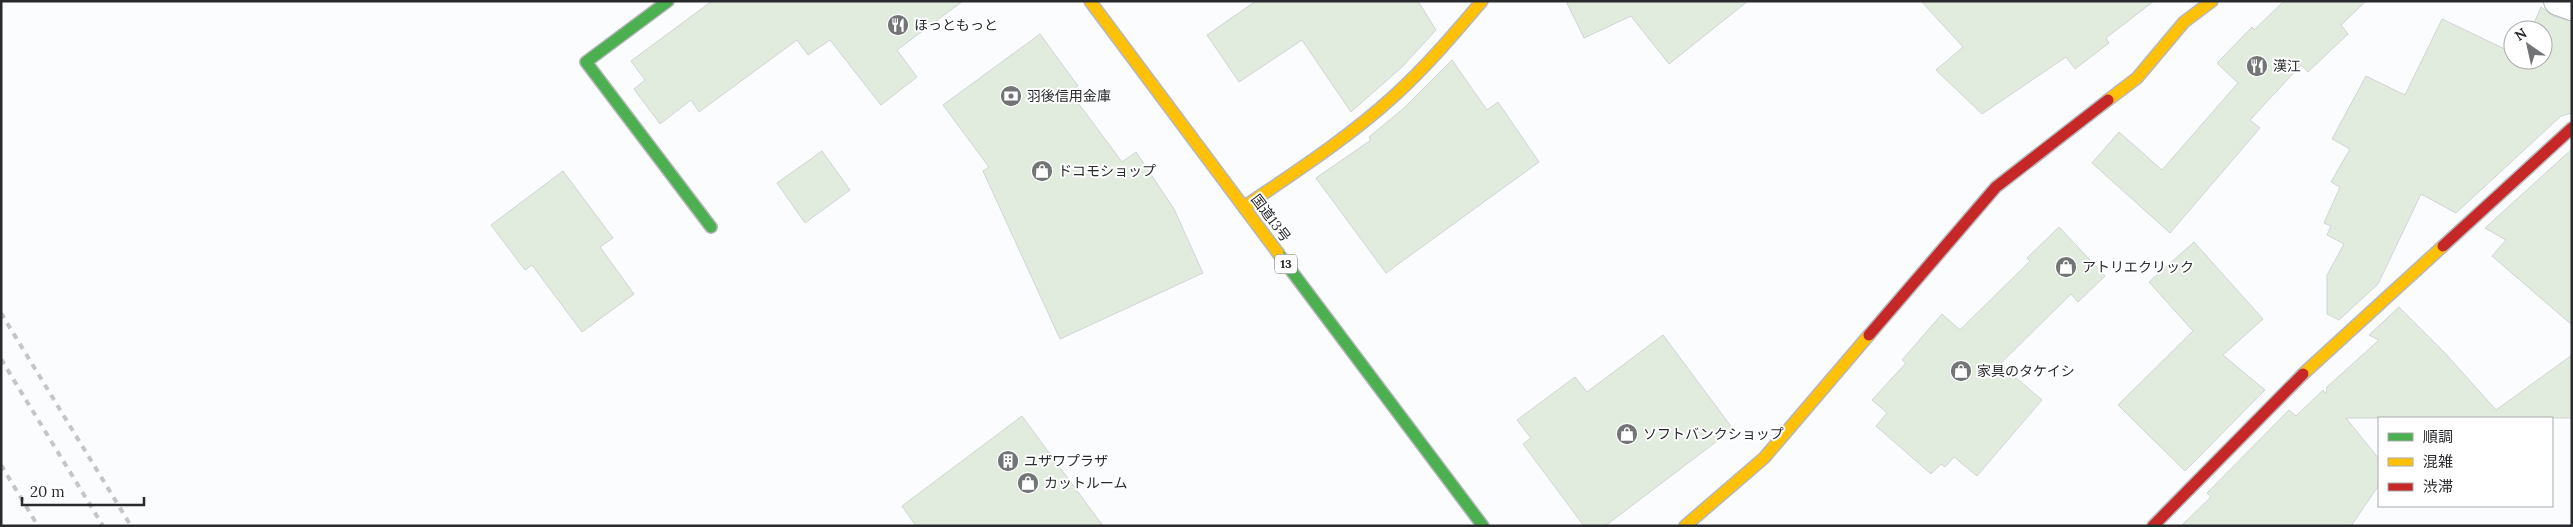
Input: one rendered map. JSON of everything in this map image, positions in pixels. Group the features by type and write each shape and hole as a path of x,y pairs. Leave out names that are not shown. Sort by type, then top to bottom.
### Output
{"main road":[{"path":"668,1 586,62 711,228"},
{"name":"国道13号","path":"1090,1 1483,526"},
{"path":"1244,207 1328,150 1384,105 1414,77 1482,1"},
{"path":"1684,526 1764,458 1996,187 2137,78 2184,22 2212,1"},
{"path":"2153,526 2301,376 2572,128"}],"street":[{"path":"2558,1 2572,6"}],"building":[{"path":"712,1 963,1 897,50 917,77 881,105 830,40 808,55 797,40 699,112 691,100 660,124 634,89 645,80 631,61"},
{"path":"1256,1 1418,1 1436,30 1402,67 1351,112 1302,40 1239,82 1207,35"},
{"path":"1566,1 1748,1 1669,64 1631,16 1584,38"},
{"path":"1921,1 2154,1 2106,38 2109,43 2075,69 2066,57 1982,114 1936,70 1963,47"},
{"path":"2284,1 2366,1 2341,25 2348,34 2308,72 2301,65 2250,120 2260,128 2170,233 2092,163 2119,132 2162,170 2238,83 2217,63 2252,27 2254,30"},
{"path":"2541,7 2553,16 2572,21 2572,113 2561,116 2456,213 2421,194 2378,284 2339,320 2327,314 2327,275 2344,244 2327,235 2331,226 2324,223 2340,187 2331,182 2350,149 2332,139 2366,76 2405,95 2442,19 2503,48 2503,70 2553,70 2553,20 2535,20"},
{"path":"1040,34 1078,86 1070,92 1122,162 1136,152 1174,209 1203,273 1060,339 983,171 989,167 943,105"},
{"path":"1452,60 1487,110 1498,102 1539,162 1386,273 1316,178 1371,140 1369,137 1404,108"},
{"path":"2572,149 2572,325 2492,256 2506,240 2485,228"},
{"path":"822,151 850,190 805,223 777,183"},
{"path":"563,171 613,238 600,247 634,294 582,332 532,265 525,270 491,225"},
{"path":"2059,227 2105,276 2078,302 2071,294 2000,364 2042,400 1977,476 1954,457 1945,467 1941,464 1931,474 1876,426 1887,413 1872,400 1906,363 1902,360 1942,314 1960,330 2030,261 2027,258"},
{"path":"2194,242 2263,319 2223,355 2265,390 2185,471 2118,405 2193,331 2149,282"},
{"path":"2399,307 2445,353 2496,410 2572,355 2572,418 2346,418 2378,458 2378,486 2351,526 2181,526 2211,497 2207,493 2289,410 2296,416 2323,390 2326,394 2327,387 2379,340 2369,335"},
{"name":"ソフトバンクショップ","path":"1663,335 1733,429 1605,526 1584,526 1523,444 1531,438 1517,420 1575,377 1587,392"},
{"name":"ユザワプラザ","path":"1022,416 1103,526 916,526 902,506"}],"railway":[{"path":"1,313 131,526"},
{"path":"1,359 103,526"},
{"path":"1,465 38,526"}],"traffic: fast":[{"path":"668,1 586,62 711,227"},
{"path":"1278,253 1483,526"}],"traffic: slow":[{"path":"1090,1 1278,253"},
{"path":"1244,207 1321,154 1376,111 1429,62 1482,1"},
{"path":"2108,100 2137,78 2184,22 2212,1"},
{"path":"2303,374 2443,246"},
{"path":"1685,526 1764,458 1869,335"}],"traffic: jam":[{"path":"1869,335 1996,187 2108,100"},
{"path":"2443,246 2572,128"},
{"path":"2153,526 2303,374"}],"place":[{"name":"ほっともっと","path":"898,25"},
{"name":"漢江","path":"2257,66"},
{"name":"羽後信用金庫","path":"1011,96"},
{"name":"ドコモショップ","path":"1042,171"},
{"name":"アトリエクリック","path":"2066,267"},
{"name":"家具のタケイシ","path":"1961,371"},
{"name":"ソフトバンクショップ","path":"1627,434"},
{"name":"ユザワプラザ","path":"1008,461"},
{"name":"カットルーム","path":"1028,483"}]}
